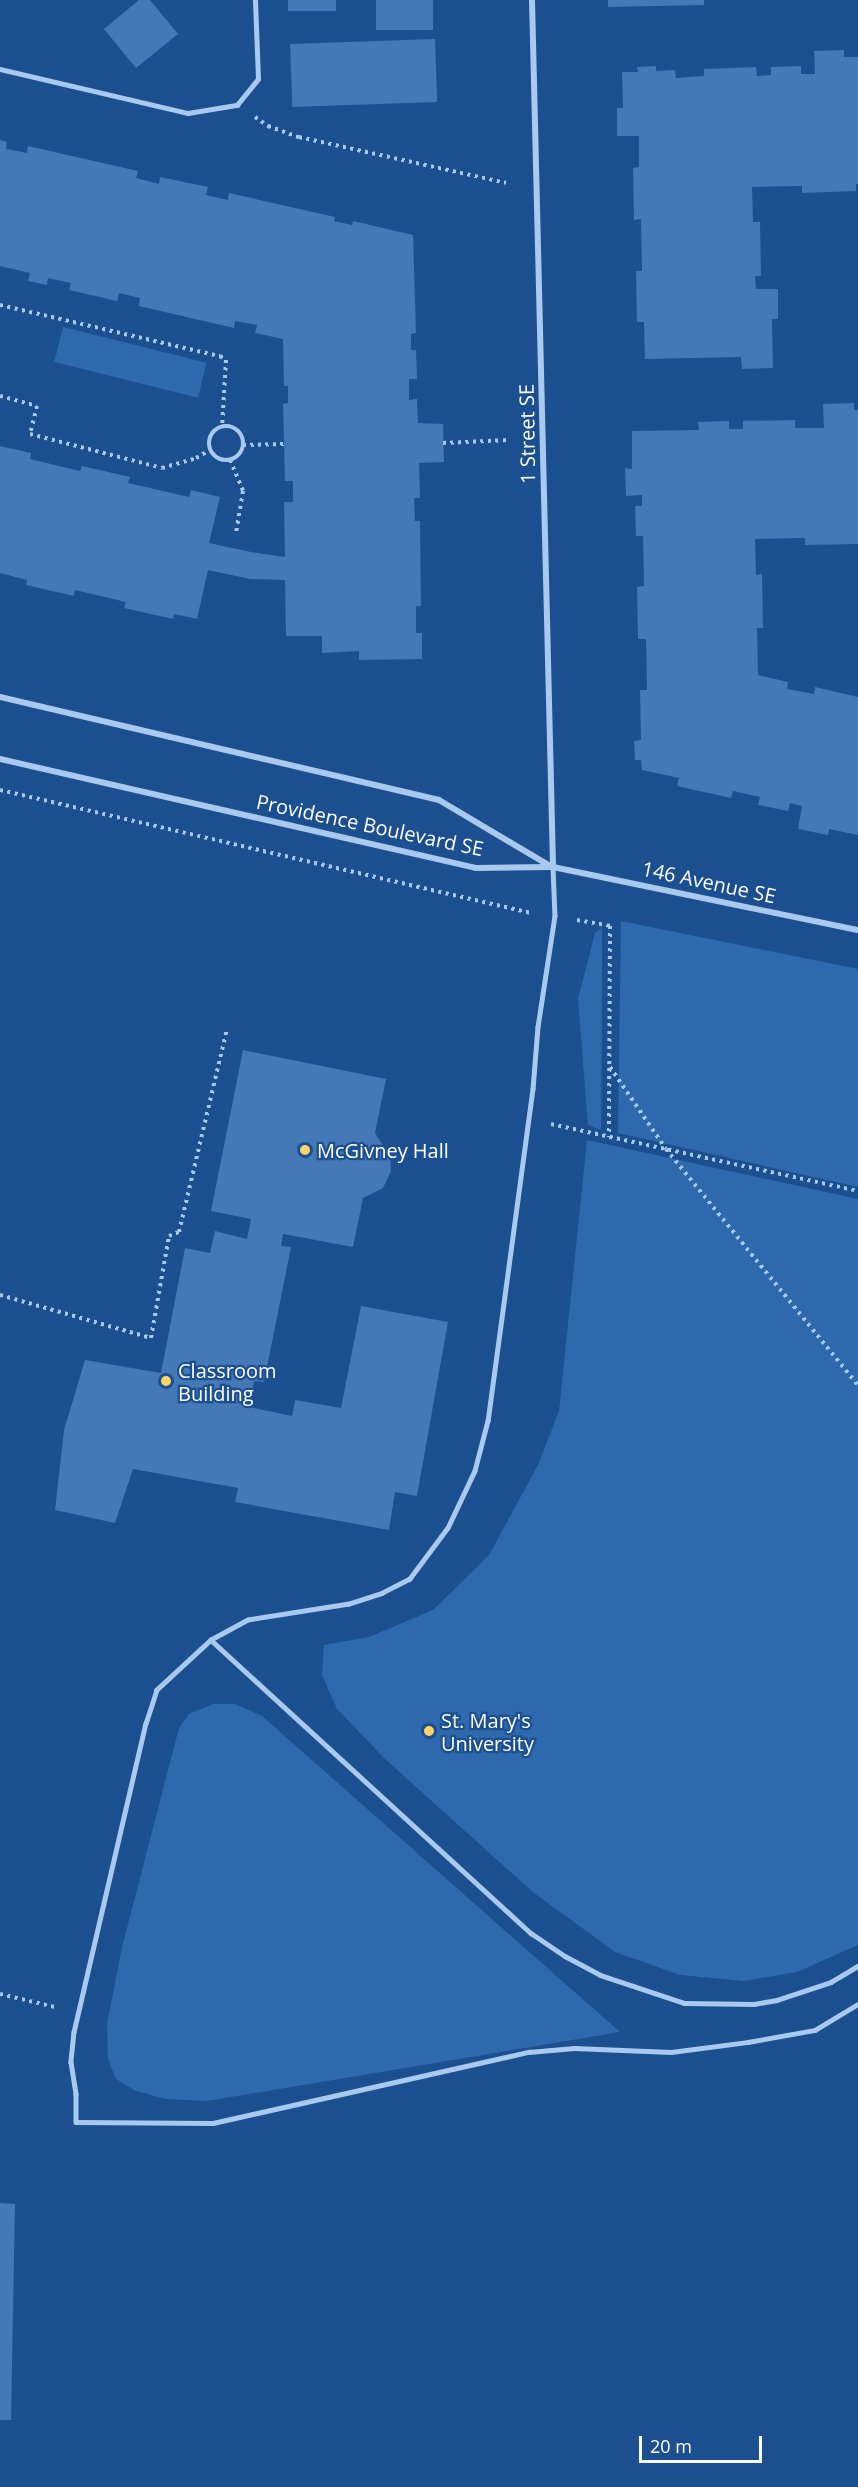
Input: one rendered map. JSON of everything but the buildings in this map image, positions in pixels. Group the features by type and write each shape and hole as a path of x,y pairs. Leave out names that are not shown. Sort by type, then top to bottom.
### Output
{"street":[{"name":"1 Street SE","path":"532,0 553,867"},
{"name":"Providence Boulevard SE","path":"0,697 439,800 553,867"},
{"name":"Providence Boulevard SE","path":"0,759 476,868 553,867"},
{"name":"146 Avenue SE","path":"553,867 858,930"}],"lane":[{"path":"0,69 189,114 237,105 258,79 255,0"},
{"path":"553,867 555,916 538,1027 529,1119 488,1421 475,1472 448,1528 410,1579 383,1593 350,1604 248,1620 211,1640 179,1667 157,1690 150,1710 79,2013 70,2062 76,2122 213,2123 529,2052 574,2048 671,2052 815,2030 858,2004"},
{"path":"211,1640 531,1933 564,1956 600,1975 684,2003 753,2004 777,2000 831,1982 858,1966"}],"path":[{"path":"237,105 268,126 299,137 506,183"},
{"path":"0,305 220,356 226,360 222,426"},
{"path":"0,396 37,406 30,434 162,468 196,458 210,450"},
{"path":"210,450 218,458 230,460 239,454 243,439 237,431 222,426"},
{"path":"210,450 212,433 222,426"},
{"path":"443,443 509,440"},
{"path":"243,445 284,444"},
{"path":"230,460 243,491 236,533"},
{"path":"0,790 506,908 610,926 609,1137"},
{"path":"0,1295 151,1338 169,1236 179,1232 227,1029"},
{"path":"609,1066 666,1149 858,1385"},
{"path":"529,1119 858,1191"},
{"path":"0,1994 79,2013"}],"shaded area":[{"path":"63,327 207,363 198,398 54,362"},
{"path":"621,921 858,969 858,1187 618,1133"},
{"path":"602,928 601,1130 588,1125 578,999 595,933"},
{"path":"587,1140 858,1199 858,1945 797,1972 744,1981 680,1975 615,1952 534,1893 385,1759 337,1709 322,1675 324,1645 369,1637 433,1610 489,1555 538,1465 559,1411"},
{"path":"213,1704 235,1704 262,1716 620,2032 207,2101 166,2099 136,2091 116,2079 108,2059 107,2024 122,1947 179,1728 189,1714"}],"place":[{"name":"McGivney Hall","path":"305,1150"},
{"name":"Classroom Building","path":"166,1381"},
{"name":"St. Mary's University","path":"429,1731"}]}
